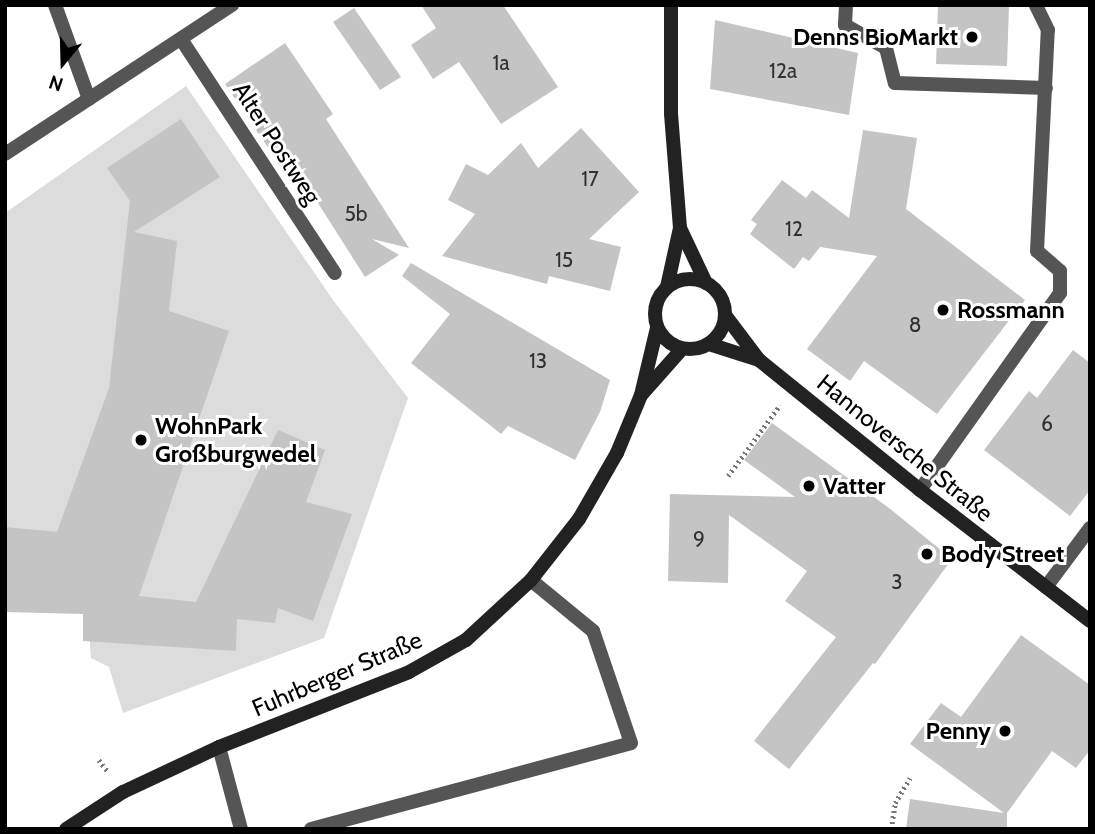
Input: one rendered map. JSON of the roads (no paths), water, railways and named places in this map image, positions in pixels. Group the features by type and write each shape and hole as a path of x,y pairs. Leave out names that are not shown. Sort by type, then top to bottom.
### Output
{"main road":[{"path":"671,5 671,113 680,228 667,287 655,305 657,328 663,337 682,349 700,348 717,336 725,315 720,296 706,283 680,228"},
{"path":"667,287 686,279 706,283"},
{"name":"Hannoversche Straße","path":"725,315 758,360 1090,621"},
{"name":"Fuhrberger Straße","path":"66,829 123,792 219,747 409,673 466,640 531,580 579,519 617,453 641,395 657,328"},
{"name":"Hannoversche Straße","path":"709,344 758,360"},
{"name":"Fuhrberger Straße","path":"641,395 682,349"}],"street":[{"path":"55,5 89,99"},
{"path":"5,154 232,5"},
{"path":"846,5 845,25 886,48 895,83 1046,88"},
{"path":"920,490 1060,293 1060,271 1037,251 1048,30 1036,5"},
{"name":"Alter Postweg","path":"181,39 335,273"},
{"path":"1046,587 1090,528"},
{"path":"311,829 631,743 593,631 531,580"},
{"path":"219,747 241,829"}],"place":[{"name":"Denns BioMarkt","path":"972,37"},
{"name":"Rossmann","path":"943,310"},
{"name":"WohnPark Großburgwedel","path":"141,440"},
{"name":"Vatter","path":"809,486"},
{"name":"Body Street","path":"927,554"},
{"name":"Penny","path":"1005,731"}]}
